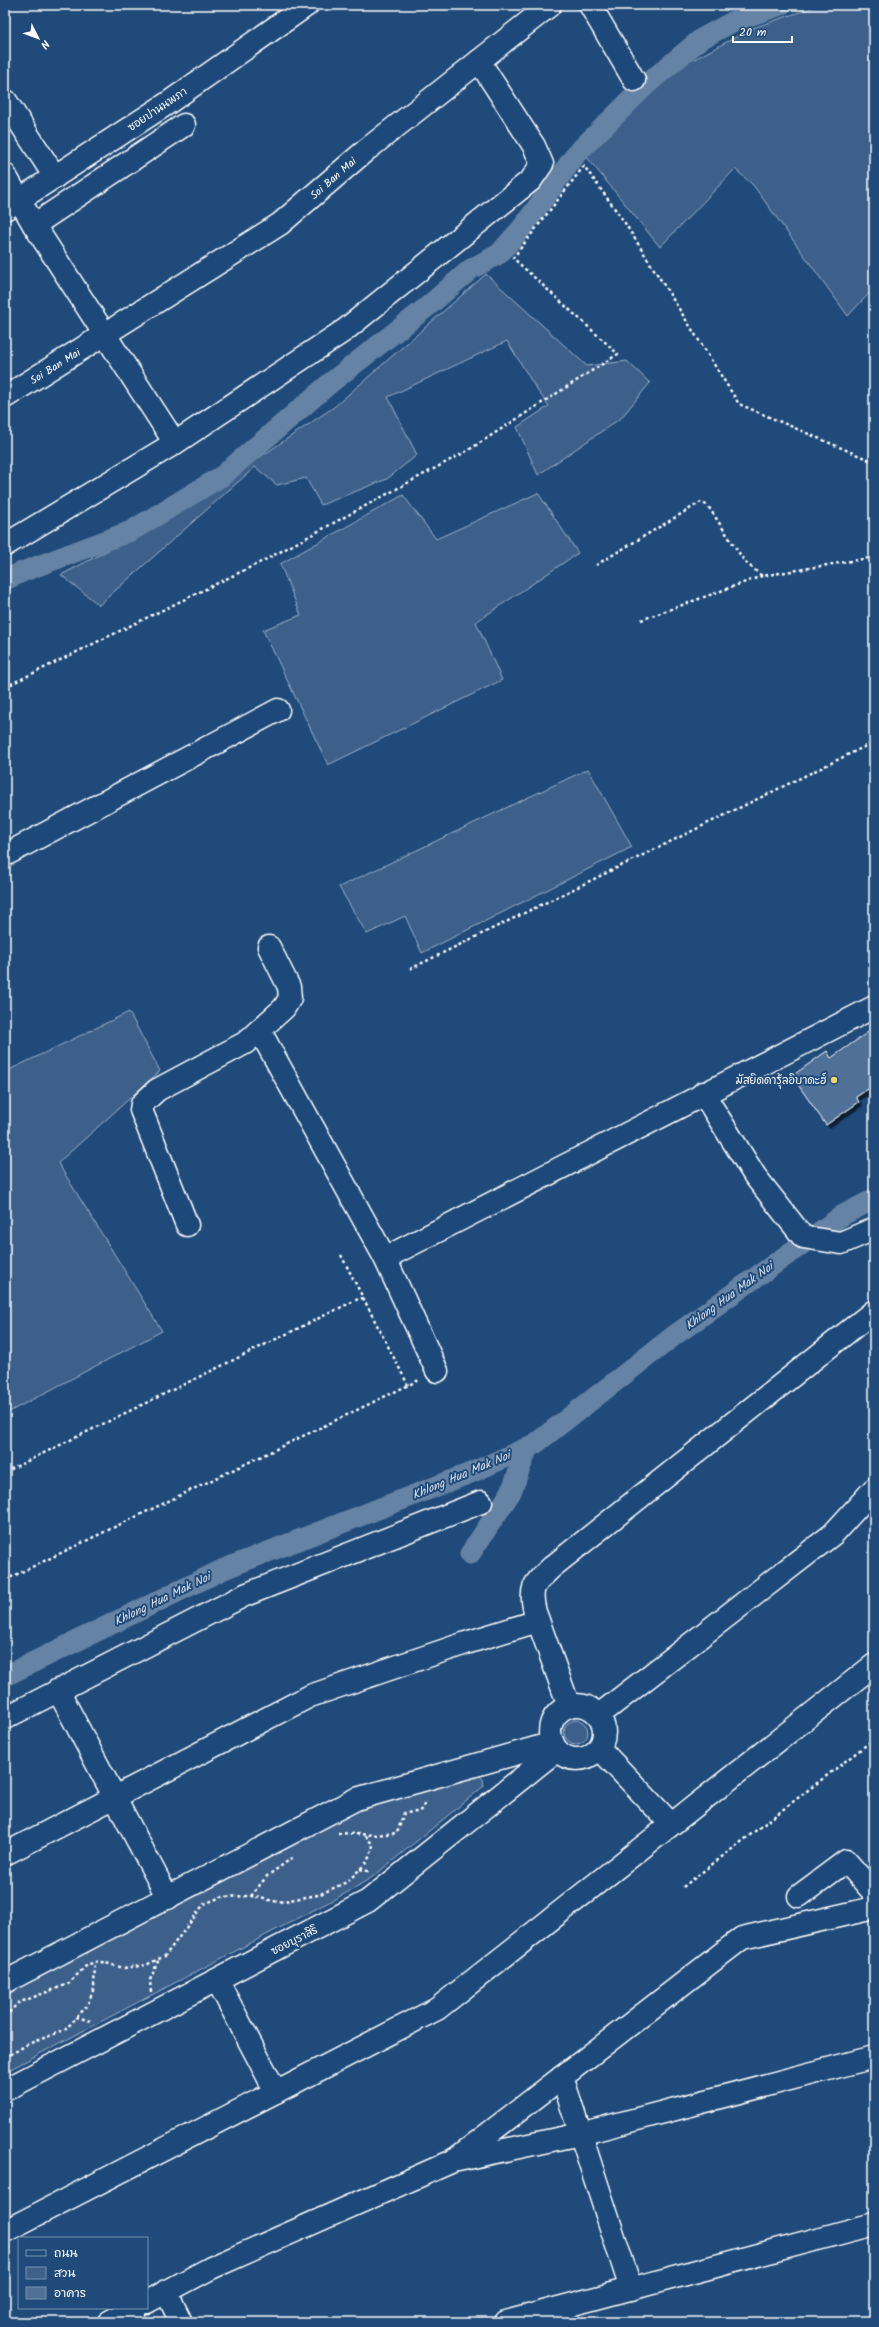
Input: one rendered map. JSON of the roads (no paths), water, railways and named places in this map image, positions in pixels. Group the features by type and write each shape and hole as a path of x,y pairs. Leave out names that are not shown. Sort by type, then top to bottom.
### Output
{"street":[{"name":"ซอยปานนพภา","path":"12,205 168,104 307,5"},
{"name":"Soi Ban Mai","path":"5,397 280,224 365,151 550,5"},
{"path":"590,5 634,80"},
{"path":"5,545 174,444 344,330 532,180 542,164 540,158 534,146 480,61"},
{"path":"6,101 55,176"},
{"path":"34,225 184,125"},
{"path":"5,175 12,205 34,225 174,444"},
{"path":"5,855 278,710"},
{"path":"187,1225 141,1110 142,1104 157,1090 245,1043 284,1008 290,998 288,987 269,947"},
{"path":"385,1258 703,1093 874,1007"},
{"path":"260,1031 385,1258 437,1371"},
{"path":"703,1093 755,1176 803,1237 841,1243 874,1229"},
{"path":"569,1706 538,1621 531,1596 533,1587 546,1572 874,1311"},
{"path":"599,1715 833,1534 874,1489"},
{"path":"5,1718 245,1595 481,1502"},
{"path":"5,1854 114,1799 310,1696 466,1643 538,1621"},
{"path":"5,2231 437,2009 874,1665"},
{"path":"58,1690 114,1799 168,1898"},
{"path":"569,1706 585,1706 599,1715 604,1731 603,1739 599,1748 592,1754 574,1758 565,1756 555,1746 550,1734 551,1724 556,1716 569,1706"},
{"path":"5,1982 356,1799 555,1746"},
{"name":"ซอยบุราสิริ","path":"5,2090 368,1901 555,1746"},
{"path":"599,1748 671,1824"},
{"path":"799,1896 846,1861 874,1893"},
{"path":"453,2161 742,1938 874,1908"},
{"path":"216,1980 276,2092"},
{"path":"148,2301 210,2268 453,2161 580,2134 874,2057"},
{"path":"562,2077 631,2289"},
{"path":"506,2322 874,2224"},
{"path":"166,2291 181,2322"},
{"path":"109,2322 133,2309"}],"waterway":[{"path":"5,580 22,572 131,531 222,476 329,384 427,307 471,269 499,254 522,228 577,153 648,83 701,39 734,21 781,5"},
{"name":"Khlong Hua Mak Noi","path":"5,1676 224,1569 473,1472 535,1444 675,1335 843,1215 874,1199"},
{"path":"470,1554 511,1492 528,1447"}],"place":[{"name":"มัสยิดดารุ้ลอิบาดะฮ์","path":"834,1080"}]}
